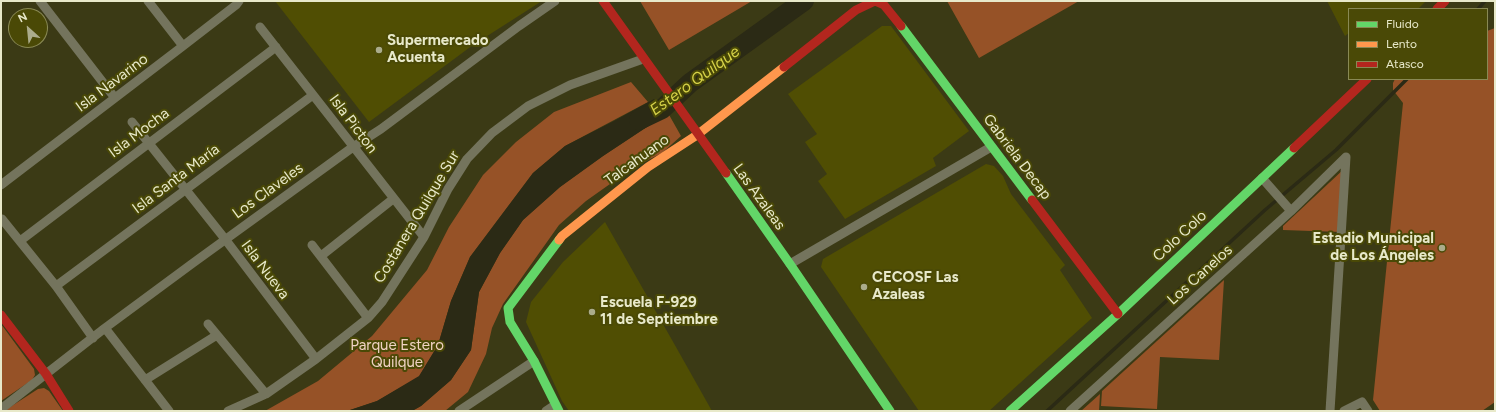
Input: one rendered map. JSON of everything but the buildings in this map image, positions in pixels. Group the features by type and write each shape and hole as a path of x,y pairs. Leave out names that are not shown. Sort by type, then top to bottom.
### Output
{"main road":[{"name":"Las Azaleas","path":"603,1 790,264 890,411"},
{"name":"Talcahuano","path":"557,408 534,360 510,322 508,308 562,236 648,167 697,134 856,10 875,1 884,5 894,17"},
{"name":"Gabriela Decap","path":"894,17 1118,314"},
{"name":"Colo Colo","path":"1010,411 1118,314 1366,80"},
{"path":"1,315 46,374 69,411"}],"street":[{"path":"40,1 115,98"},
{"path":"148,1 183,46"},
{"name":"Isla Navarino","path":"1,185 183,46 236,5 239,1"},
{"name":"Los Claveles","path":"1,409 105,328 353,147 381,129 518,26 555,1"},
{"name":"Isla Picton","path":"260,26 424,237"},
{"name":"Isla Mocha","path":"20,241 276,47"},
{"name":"Costanera Quilque Sur","path":"228,411 266,394 316,359 368,318 382,302 424,237 448,189 467,159 492,133 528,106 570,85 643,59"},
{"name":"Isla Santa María","path":"56,286 313,95"},
{"name":"Isla Nueva","path":"132,122 316,359"},
{"path":"790,264 991,147"},
{"name":"Los Canelos","path":"1070,411 1291,211 1346,157 1330,411"},
{"path":"1262,178 1291,211"},
{"path":"321,256 393,199"},
{"path":"2,219 56,286 93,338"},
{"path":"312,245 368,318"},
{"path":"208,324 266,394"},
{"path":"105,328 169,411"},
{"path":"145,380 217,335"},
{"path":"459,411 534,360"},
{"path":"1344,411 1362,402 1368,411"},
{"path":"546,411 557,408"}],"shaded area":[{"path":"275,1 542,1 473,45 369,122"},
{"path":"1327,1 1426,1 1419,8 1348,8 1348,34 1345,36"},
{"path":"882,26 891,26 969,131 933,158 936,166 845,219 818,181 827,174 805,142 817,134 788,94"},
{"path":"654,99 668,113 603,156 560,187 523,220 500,253 479,292 471,350 451,380 421,406 412,411 347,411 377,401 419,376 438,345 451,301 470,257 533,173 565,146"},
{"path":"986,164 994,166 1003,176 1011,194 1065,265 1060,270 1092,318 989,411 919,411 821,267 823,259"},
{"name":"Escuela F-929 11 de Septiembre","path":"605,222 712,411 569,411 562,401 526,322 531,302 563,262"}],"green space":[{"path":"640,1 752,1 669,50"},
{"path":"947,1 1079,1 979,58"},
{"name":"Estadio Municipal de Los Ángeles","path":"1495,28 1495,402 1482,411 1380,411 1373,400 1403,103 1393,90 1393,83 1394,80 1488,80 1488,31"},
{"name":"Parque Estero Quilque","path":"631,82 648,102 565,146 533,173 470,257 451,301 438,345 419,377 377,401 347,411 265,411 318,381 372,336 427,270 449,227 483,175 516,142 554,112"},
{"name":"Parque Estero Quilque","path":"668,113 681,136 662,153 634,167 586,201 559,225 503,304 492,328 486,354 468,392 445,411 412,411 421,406 451,380 471,350 479,292 500,253 523,220 560,187 603,156"},
{"path":"1345,168 1341,232 1283,230 1283,226"},
{"path":"1224,280 1219,360 1160,357 1157,409 1101,406 1102,391"},
{"path":"1,324 34,369 35,375 32,380 1,401"},
{"path":"44,388 49,391 63,411 4,411 38,389"},
{"path":"1100,394 1099,411 1081,411"}],"waterway":[{"name":"Estero Quilque","path":"639,120 662,109 690,83 804,1"},
{"path":"1479,8 1485,1"},
{"path":"1047,411 1265,210 1336,150 1406,80"}],"traffic: fast":[{"path":"901,26 1032,200"},
{"path":"1010,411 1118,314 1294,148"},
{"path":"726,173 890,411"},
{"path":"559,240 508,308 510,322 534,361 559,411"}],"traffic: slow":[{"path":"559,240 648,167 697,135 784,67"}],"traffic: jam":[{"path":"603,1 726,173"},
{"path":"784,67 856,10 875,1 884,5 901,26"},
{"path":"1438,8 1445,1"},
{"path":"1294,148 1366,80"},
{"path":"1032,200 1118,314"},
{"path":"1,315 46,374 69,411"}],"place":[{"name":"Supermercado Acuenta","path":"379,50"},
{"name":"Estadio Municipal de Los Ángeles","path":"1442,248"},
{"name":"CECOSF Las Azaleas","path":"864,287"},
{"name":"Escuela F-929 11 de Septiembre","path":"592,312"}]}
